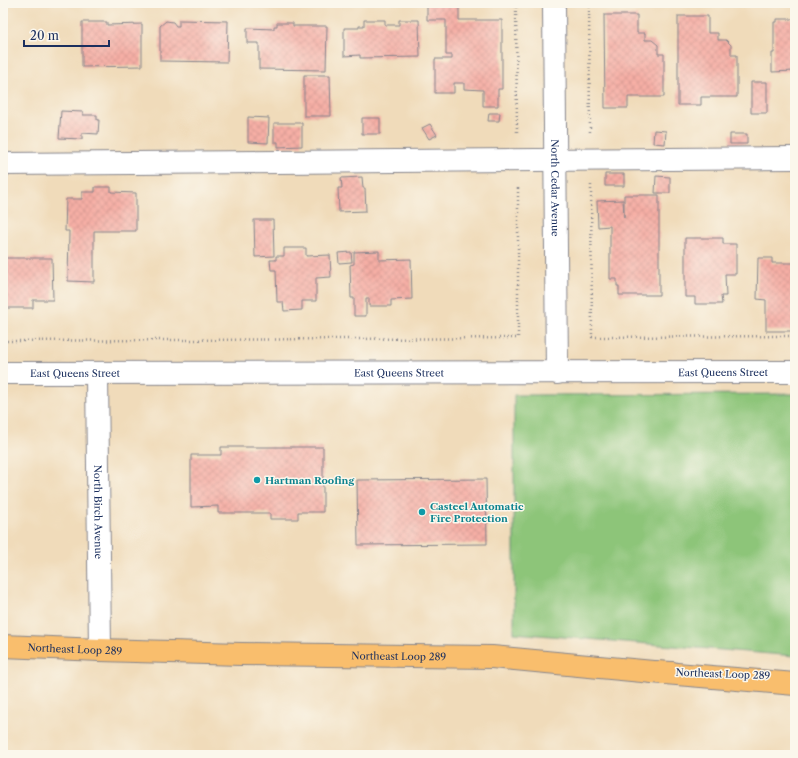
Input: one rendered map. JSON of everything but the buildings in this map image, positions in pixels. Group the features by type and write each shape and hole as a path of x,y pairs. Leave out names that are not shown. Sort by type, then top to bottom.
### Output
{"main road":[{"name":"Northeast Loop 289","path":"3,646 241,654 492,657 653,672 795,676"},
{"path":"653,672 795,684"}],"street":[{"name":"North Cedar Avenue","path":"554,3 557,373"},
{"path":"3,164 795,158"},
{"name":"East Queens Street","path":"3,373 795,372"},
{"name":"North Birch Avenue","path":"97,374 100,650"}],"path":[{"path":"3,341 518,338 516,3"},
{"path":"589,3 592,337 795,336"}],"green space":[{"path":"795,394 795,656 514,633 514,395"}],"place":[{"name":"Hartman Roofing","path":"257,480"},
{"name":"Casteel Automatic Fire Protection","path":"422,512"}]}
